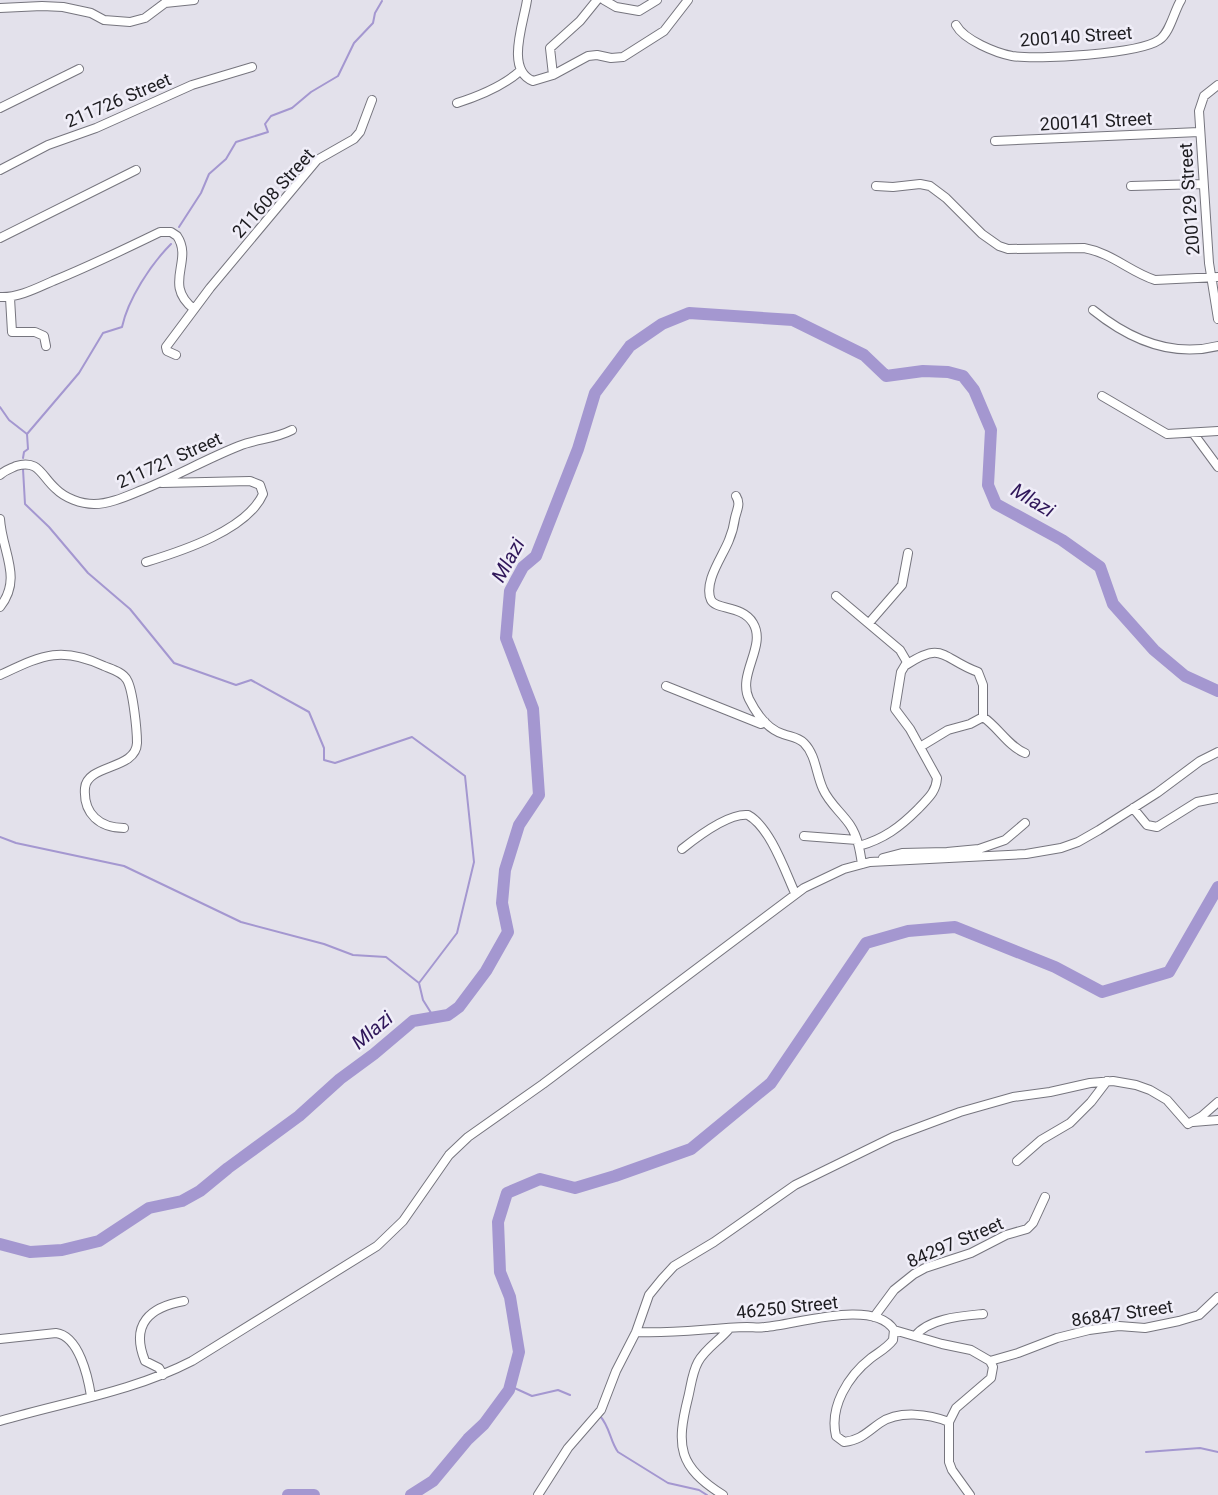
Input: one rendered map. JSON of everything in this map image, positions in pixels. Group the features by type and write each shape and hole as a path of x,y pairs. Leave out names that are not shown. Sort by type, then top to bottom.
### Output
{"street":[{"path":"0,9 42,6 63,8 91,13 104,20 130,22 145,18 165,3 194,0"},
{"path":"527,0 519,35 520,71 533,81 553,75 588,56 623,57 664,31 688,0"},
{"path":"553,75 550,48 580,21 597,0"},
{"path":"604,0 616,7 639,11 657,0"},
{"name":"200140 Street","path":"956,25 967,38 1012,56 1053,56 1123,50 1144,46 1161,39 1181,0"},
{"name":"211726 Street","path":"0,170 48,145 96,128 192,84 252,68"},
{"path":"0,108 79,69"},
{"path":"457,103 487,92 512,79 520,71"},
{"name":"200129 Street","path":"1218,85 1208,91 1200,103 1199,132 1202,184 1218,319"},
{"name":"211608 Street","path":"176,355 167,351 166,347 194,309 317,160 354,139 360,132 372,100"},
{"name":"200141 Street","path":"995,141 1199,132"},
{"path":"0,238 136,170"},
{"path":"876,186 890,188 920,184 930,186 946,198 982,234 999,246 1008,249 1084,248 1115,258 1155,280 1214,278"},
{"path":"1131,186 1202,184"},
{"path":"0,297 10,298 105,259 160,232 167,231 177,236 182,244 179,288 186,303 194,309"},
{"path":"10,298 12,332 39,333 44,336 46,346"},
{"path":"1093,310 1118,329 1154,346 1193,350 1218,346"},
{"path":"1102,396 1167,434 1218,431"},
{"name":"211721 Street","path":"0,475 23,464 31,464 56,490 69,498 91,504 108,502 161,483 240,446 277,437 292,430"},
{"path":"1193,433 1218,467"},
{"path":"146,562 203,543 252,510 263,494 260,485 250,481 161,483"},
{"path":"736,496 739,505 733,529 716,564 710,592 715,604 737,610 752,622 755,628 753,655 745,685 753,706 765,722 782,734 803,741 808,748 825,794 849,824 866,863"},
{"path":"0,519 2,539 9,562 11,586 8,598 0,608"},
{"path":"869,623 902,585 908,552"},
{"path":"836,596 900,650 907,660 906,665"},
{"path":"804,836 858,846 878,840 893,832 931,796 937,778 895,709 901,672 906,665 922,655 934,652 978,672 982,685 983,717"},
{"path":"0,675 29,662 55,654 63,654 85,657 126,677 136,725 137,745 134,753 125,760 93,776 86,783 85,789 85,797 94,818 102,825 124,828"},
{"path":"666,686 761,724 765,722"},
{"path":"920,747 948,730 962,727 983,717"},
{"path":"983,717 1000,730 1016,748 1025,753"},
{"path":"866,863 1044,852 1078,842 1157,793 1200,761 1218,752"},
{"path":"1133,808 1147,825 1157,827 1191,804 1218,798"},
{"path":"682,849 726,821 737,816 748,815 758,822 771,842 795,892"},
{"path":"0,1421 163,1375 192,1361 377,1246 403,1221 449,1155 468,1137 543,1084 795,892 829,875 902,852 979,849 1005,840 1025,823"},
{"path":"1017,1161 1041,1140 1071,1123 1107,1081"},
{"path":"538,1495 568,1448 601,1410 650,1295 674,1266 714,1242 795,1185 893,1137 960,1112 1013,1097 1090,1083 1107,1081 1150,1089 1167,1100 1188,1124 1218,1120"},
{"path":"1191,1122 1218,1102"},
{"name":"84297 Street","path":"874,1317 894,1290 914,1274 925,1268 971,1253 1006,1235 1027,1229 1033,1223 1044,1197"},
{"name":"86847 Street","path":"990,1361 1057,1338 1089,1330 1119,1326 1145,1328 1179,1321 1199,1315 1218,1297"},
{"path":"163,1375 159,1368 145,1361 141,1331 144,1322 155,1310 168,1304 184,1301"},
{"path":"915,1336 923,1328 939,1322 983,1314"},
{"name":"46250 Street","path":"636,1332 765,1327 824,1316 874,1317"},
{"path":"874,1317 888,1323 894,1330 971,1350 990,1361 993,1367 991,1378 956,1408 949,1422 952,1470 970,1495"},
{"path":"723,1495 703,1481 690,1466 681,1444 682,1427 695,1369 707,1350 729,1329"},
{"path":"894,1330 895,1335 889,1345 864,1365 844,1389 835,1421 836,1436 844,1442 855,1441 880,1423 900,1416 929,1416 949,1422"},
{"path":"0,1339 56,1333 64,1336 70,1340 82,1362 91,1396"}],"waterway":[{"path":"179,227 201,193 209,174 226,159 236,142 268,132 265,124 271,116 292,108 311,92 338,76 354,43 373,23 375,13 382,1"},
{"path":"23,458 24,452 28,449 27,434 79,373 103,333 122,327 129,305 141,282 171,244"},
{"name":"Mlazi","path":"0,1244 30,1252 62,1250 99,1241 149,1208 182,1201 200,1191 299,1116 340,1079 413,1021 448,1015 459,1007 486,971 508,932 502,903 505,870 519,825 539,795 533,709 506,638 510,591 523,567 536,556 578,449 595,393 630,346 662,324 689,313 793,320 864,355 886,376 923,371 948,372 963,376 974,390 991,430 988,485 996,504 1062,540 1100,567 1113,604 1154,650 1185,676 1218,691"},
{"path":"0,407 9,420 27,434"},
{"path":"23,469 25,504 49,527 88,573 130,609 174,663 236,685 251,680 309,712 324,748 324,760 335,763 412,737 465,776 474,862 457,933 419,983"},
{"path":"0,837 16,843 124,866 241,922 324,944 353,955 386,957 419,983 423,1000 433,1016"},
{"path":"411,1495 433,1481 468,1439 484,1424 509,1390 519,1352 510,1297 500,1272 498,1222 507,1193 540,1179 575,1188 691,1149 771,1083 866,943 908,931 955,927 1055,967 1102,992 1169,972 1218,887"},
{"path":"510,1386 532,1396 558,1390 570,1395"},
{"path":"600,1416 618,1452 668,1483 699,1490 707,1495"},
{"path":"1146,1452 1200,1448 1218,1452"},
{"path":"288,1495 314,1495"}]}
